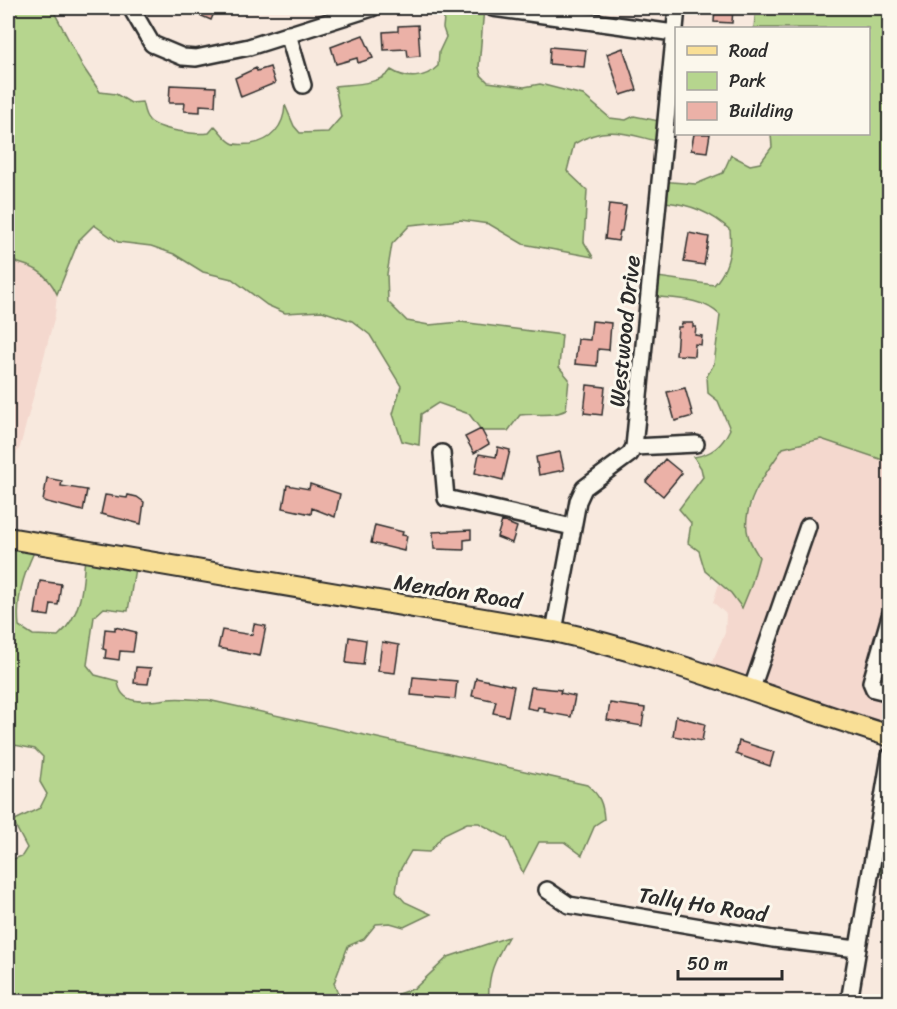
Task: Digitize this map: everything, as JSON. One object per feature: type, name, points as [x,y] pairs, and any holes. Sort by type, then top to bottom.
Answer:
[{"type":"main road","name":"Mendon Road","points":[[8,537],[554,631],[620,646],[752,688],[890,736]]},
{"type":"street","points":[[131,8],[152,44],[183,57],[210,56],[249,47],[372,8]]},
{"type":"street","points":[[493,8],[674,33]]},
{"type":"street","name":"Westwood Drive","points":[[634,447],[677,8]]},
{"type":"street","points":[[288,34],[303,85]]},
{"type":"street","points":[[554,631],[572,527],[584,488],[630,454],[634,447],[696,444]]},
{"type":"street","points":[[442,453],[446,498],[572,527]]},
{"type":"street","points":[[752,688],[808,526]]},
{"type":"street","points":[[890,616],[871,682],[874,689],[890,693]]},
{"type":"street","points":[[849,1002],[890,756]]},
{"type":"street","name":"Tally Ho Road","points":[[547,890],[569,905],[773,939],[857,949]]},
{"type":"shaded area","points":[[8,260],[38,268],[51,281],[57,294],[55,315],[20,447],[8,469]]},
{"type":"shaded area","points":[[821,439],[889,462],[889,813],[874,810],[887,733],[708,671],[725,633],[726,614],[713,602],[719,584],[731,593],[741,608],[759,557],[748,536],[746,518],[764,474],[783,448]]},
{"type":"green space","points":[[8,8],[52,8],[83,67],[100,92],[116,94],[131,103],[142,102],[147,118],[160,127],[209,133],[215,126],[228,140],[236,144],[251,144],[265,140],[279,126],[285,105],[294,126],[300,133],[328,132],[341,117],[335,86],[380,79],[391,70],[409,77],[427,74],[438,66],[439,52],[446,37],[443,28],[445,8],[484,8],[479,67],[481,75],[488,82],[524,87],[540,84],[583,95],[610,118],[626,120],[634,116],[664,122],[657,141],[615,132],[596,134],[574,144],[567,171],[587,190],[584,242],[593,257],[523,244],[489,224],[461,220],[410,225],[392,244],[387,274],[388,302],[407,321],[429,325],[461,322],[562,335],[559,367],[569,379],[566,410],[550,414],[520,415],[508,431],[482,431],[469,414],[438,403],[421,414],[419,445],[402,441],[393,414],[401,386],[370,335],[352,321],[322,311],[285,313],[267,305],[232,279],[203,272],[174,254],[151,246],[118,242],[94,225],[79,240],[57,294],[43,274],[24,264],[8,260]]},
{"type":"green space","points":[[756,8],[889,8],[889,462],[821,439],[783,448],[756,489],[748,512],[748,535],[759,557],[742,608],[731,593],[705,571],[699,551],[688,543],[691,523],[679,509],[703,477],[701,468],[694,457],[716,448],[730,429],[718,401],[708,393],[707,376],[714,364],[720,315],[713,309],[696,302],[649,296],[651,276],[714,285],[723,273],[728,259],[730,230],[700,210],[665,202],[660,181],[696,184],[723,173],[731,155],[750,165],[760,163],[772,147],[771,135],[870,135],[870,27],[754,27]]},
{"type":"green space","points":[[8,534],[34,552],[21,588],[18,616],[19,626],[33,635],[58,636],[72,619],[80,598],[85,554],[137,556],[128,611],[104,608],[94,617],[87,665],[95,675],[118,681],[120,690],[130,699],[137,701],[178,698],[208,700],[587,785],[600,800],[604,819],[595,825],[582,855],[564,842],[539,842],[523,873],[507,838],[479,823],[467,823],[444,834],[429,852],[411,851],[399,872],[396,892],[405,902],[431,914],[404,927],[390,923],[376,924],[364,939],[348,946],[334,983],[341,1001],[8,1001],[8,861],[22,856],[27,848],[15,825],[15,820],[40,808],[47,794],[40,782],[43,757],[35,749],[14,745],[14,713],[8,705]]},
{"type":"green space","points":[[874,810],[889,813],[889,875],[864,871]]},
{"type":"green space","points":[[508,937],[493,968],[489,983],[489,1001],[391,1001],[398,994],[415,988],[448,957]]},
{"type":"building","points":[[183,8],[216,8],[211,20]]},
{"type":"building","points":[[715,8],[733,8],[732,23],[714,22]]},
{"type":"building","points":[[418,25],[420,56],[408,57],[407,49],[384,50],[383,32],[398,31],[398,26]]},
{"type":"building","points":[[363,35],[373,58],[358,63],[357,58],[336,64],[331,47]]},
{"type":"building","points":[[550,47],[586,50],[584,67],[549,64]]},
{"type":"building","points":[[623,48],[637,90],[621,95],[607,54]]},
{"type":"building","points":[[270,67],[275,83],[241,97],[235,78],[256,68],[257,71]]},
{"type":"building","points":[[170,85],[216,87],[215,106],[200,105],[200,112],[184,111],[185,103],[169,103]]},
{"type":"building","points":[[694,135],[710,135],[707,152],[691,150]]},
{"type":"building","points":[[609,204],[626,206],[618,241],[605,239]]},
{"type":"building","points":[[689,233],[709,237],[704,265],[684,262]]},
{"type":"building","points":[[592,321],[611,323],[609,350],[598,349],[597,366],[575,364],[578,339],[590,340]]},
{"type":"building","points":[[682,323],[693,323],[693,327],[696,327],[695,335],[702,336],[701,345],[695,344],[694,356],[676,355],[678,327],[681,327]]},
{"type":"building","points":[[587,385],[605,387],[602,415],[584,413]]},
{"type":"building","points":[[685,388],[693,416],[675,421],[667,392]]},
{"type":"building","points":[[481,429],[489,444],[474,453],[465,437]]},
{"type":"building","points":[[498,447],[510,450],[503,480],[475,473],[479,454],[496,457]]},
{"type":"building","points":[[560,452],[564,470],[539,475],[536,457]]},
{"type":"building","points":[[665,459],[682,473],[663,496],[646,482]]},
{"type":"building","points":[[47,478],[62,481],[61,486],[87,490],[83,511],[43,501]]},
{"type":"building","points":[[310,484],[340,494],[335,517],[312,508],[311,514],[283,508],[287,485],[309,489]]},
{"type":"building","points":[[105,495],[127,498],[128,495],[144,502],[141,524],[101,514]]},
{"type":"building","points":[[502,521],[517,527],[512,543],[497,537]]},
{"type":"building","points":[[375,525],[403,532],[402,535],[407,536],[404,551],[371,543]]},
{"type":"building","points":[[471,530],[471,539],[464,540],[464,550],[434,549],[433,532]]},
{"type":"building","points":[[40,581],[61,584],[58,605],[51,604],[49,616],[35,614]]},
{"type":"building","points":[[254,624],[266,626],[260,656],[218,648],[222,630],[252,635]]},
{"type":"building","points":[[115,627],[136,632],[133,652],[120,651],[119,660],[105,658],[106,650],[103,649],[105,629],[115,630]]},
{"type":"building","points":[[349,637],[366,640],[363,665],[346,663]]},
{"type":"building","points":[[382,642],[399,645],[395,673],[378,671]]},
{"type":"building","points":[[136,667],[151,668],[148,684],[134,683]]},
{"type":"building","points":[[413,677],[457,681],[455,699],[411,695]]},
{"type":"building","points":[[476,678],[514,686],[508,716],[493,713],[496,701],[472,696]]},
{"type":"building","points":[[531,687],[561,690],[560,693],[575,696],[571,717],[544,712],[545,708],[538,707],[537,710],[527,708]]},
{"type":"building","points":[[610,703],[645,708],[642,726],[607,720]]},
{"type":"building","points":[[676,716],[705,724],[702,741],[673,736]]},
{"type":"building","points":[[739,741],[774,752],[770,766],[736,754]]}]
